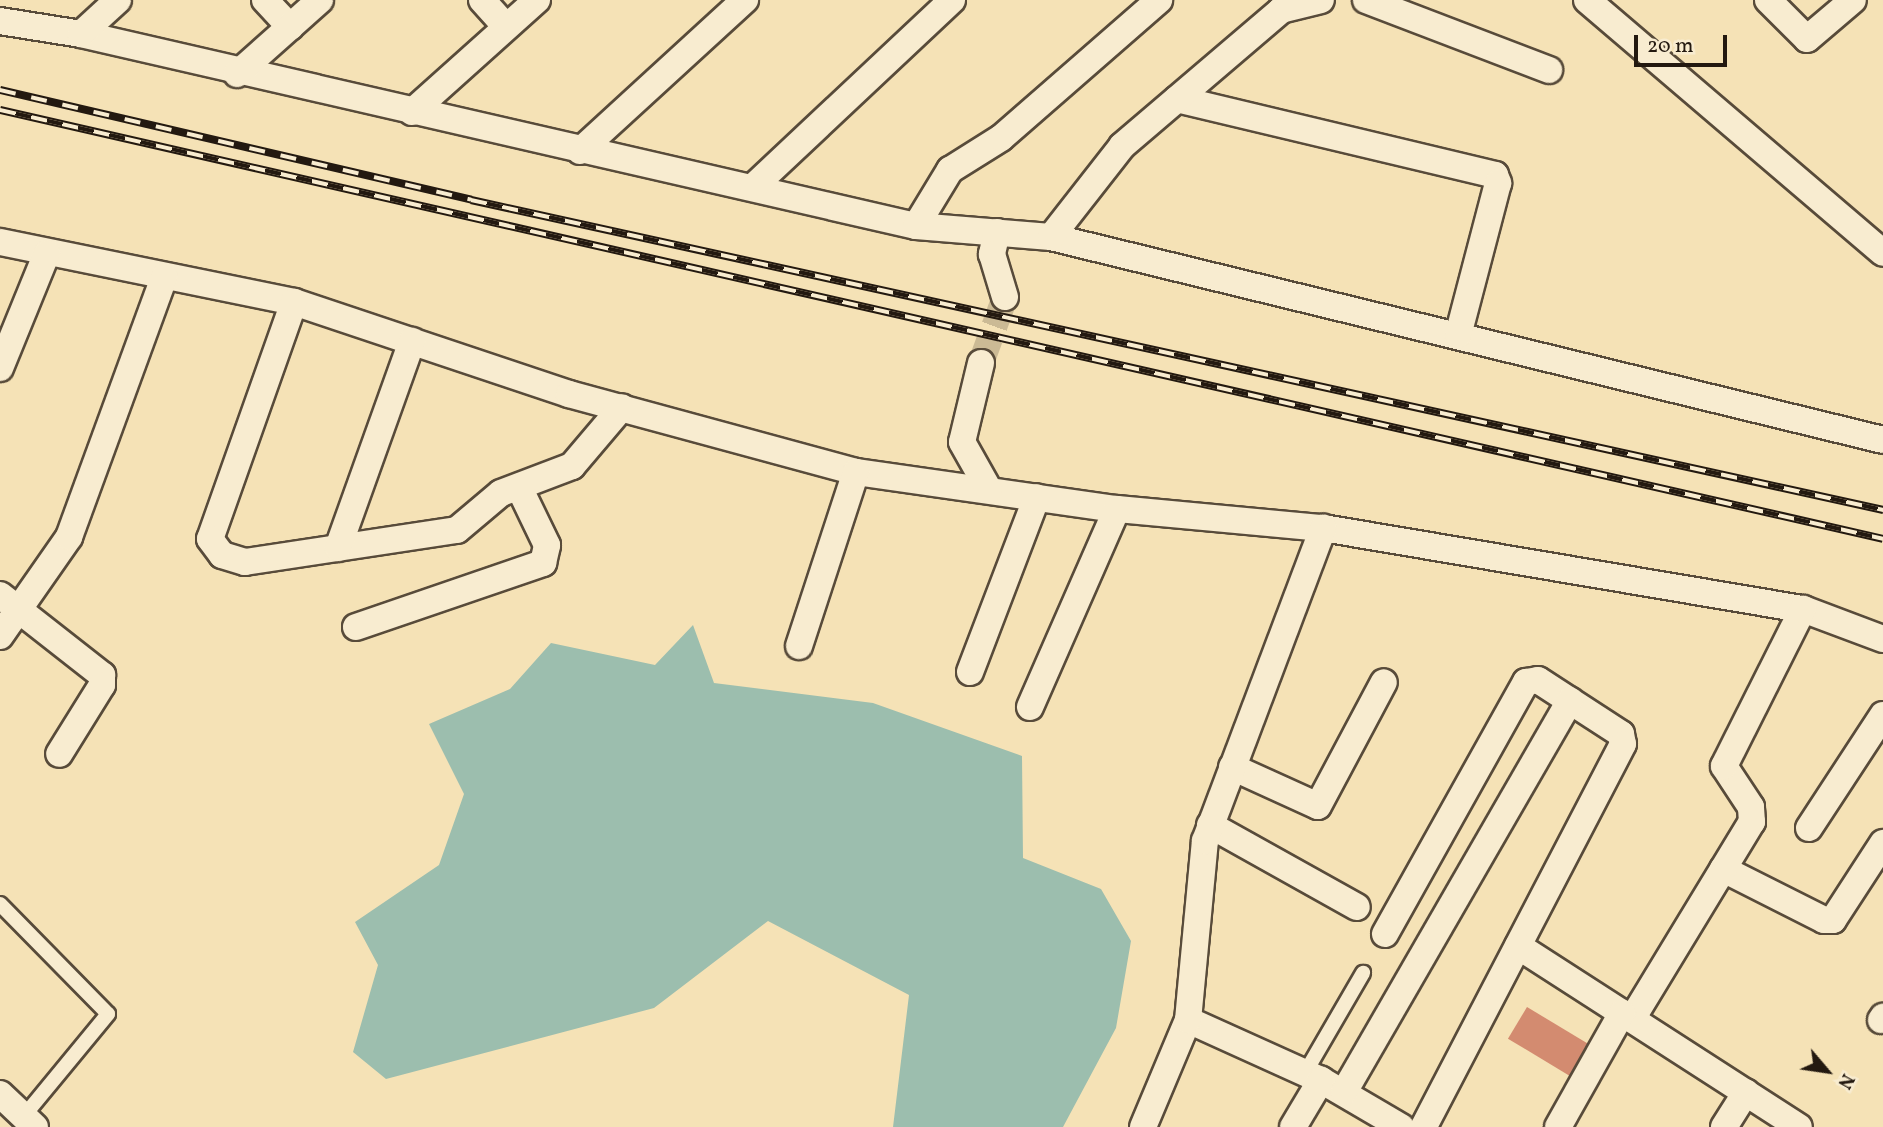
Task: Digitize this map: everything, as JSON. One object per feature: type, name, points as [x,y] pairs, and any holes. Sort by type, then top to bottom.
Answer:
[{"type":"street","points":[[81,34],[118,0]]},
{"type":"street","points":[[265,0],[290,27]]},
{"type":"street","points":[[237,74],[320,0]]},
{"type":"street","points":[[482,0],[506,27]]},
{"type":"street","points":[[412,112],[537,0]]},
{"type":"street","points":[[580,150],[745,0]]},
{"type":"street","points":[[753,187],[952,0]]},
{"type":"street","points":[[916,226],[950,170],[993,145],[1159,0]]},
{"type":"street","points":[[1051,237],[1122,146],[1281,9],[1321,0]]},
{"type":"street","points":[[1366,0],[1549,70]]},
{"type":"street","points":[[1587,0],[1883,253]]},
{"type":"street","points":[[1768,0],[1807,39],[1853,0]]},
{"type":"street","points":[[0,21],[81,34],[237,74],[753,187],[916,226],[1051,237],[1883,440]]},
{"type":"street","points":[[1177,99],[1495,175],[1498,183],[1458,335]]},
{"type":"street","points":[[997,232],[992,254],[1005,297]]},
{"type":"street","points":[[0,242],[294,302],[622,407],[856,471],[1117,509],[1323,528],[1803,609],[1883,639]]},
{"type":"street","points":[[0,368],[47,253]]},
{"type":"street","points":[[0,636],[10,603],[76,520],[163,277]]},
{"type":"street","points":[[294,302],[210,538],[222,555],[245,562],[457,530],[493,497],[572,466],[622,407]]},
{"type":"street","points":[[338,548],[412,341]]},
{"type":"street","points":[[981,363],[962,442],[989,491]]},
{"type":"street","points":[[799,646],[856,471]]},
{"type":"street","points":[[356,627],[543,563],[547,545],[519,487]]},
{"type":"street","points":[[970,672],[1037,497]]},
{"type":"street","points":[[1030,706],[1117,509]]},
{"type":"street","points":[[1143,1127],[1188,1020],[1202,855],[1210,825],[1323,528]]},
{"type":"street","points":[[10,603],[102,675],[102,685],[59,754]]},
{"type":"street","points":[[1558,1127],[1723,869],[1754,814],[1724,766],[1803,609]]},
{"type":"street","points":[[1385,934],[1526,682],[1538,680],[1621,734],[1623,744],[1424,1127]]},
{"type":"street","points":[[1233,767],[1318,806],[1384,682]]},
{"type":"street","points":[[1345,1092],[1570,701]]},
{"type":"street","points":[[1810,828],[1883,715]]},
{"type":"street","points":[[1210,825],[1357,907]]},
{"type":"street","points":[[1723,869],[1824,920],[1840,915],[1875,874],[1883,842]]},
{"type":"street","points":[[1518,946],[1798,1127]]},
{"type":"street","points":[[1188,1020],[1345,1092],[1401,1127]]},
{"type":"street","points":[[1293,1127],[1313,1077]]},
{"type":"street","points":[[1724,1127],[1746,1093]]},
{"type":"street","points":[[0,1094],[24,1123]]},
{"type":"lane","points":[[0,904],[108,1014],[24,1123]]},
{"type":"lane","points":[[1313,1077],[1363,973]]},
{"type":"shaded area","points":[[693,625],[714,683],[873,703],[1022,756],[1023,858],[1101,889],[1131,941],[1116,1028],[1063,1127],[893,1127],[909,995],[768,921],[654,1008],[386,1079],[353,1052],[378,965],[355,922],[439,865],[464,794],[429,724],[510,689],[551,643],[655,665]]},
{"type":"building","points":[[1527,1007],[1594,1047],[1575,1079],[1508,1039]]},
{"type":"tunnel","points":[[981,363],[1005,297]]},
{"type":"railway","points":[[0,90],[471,200],[1883,510]]},
{"type":"railway","points":[[0,110],[1883,539]]}]
